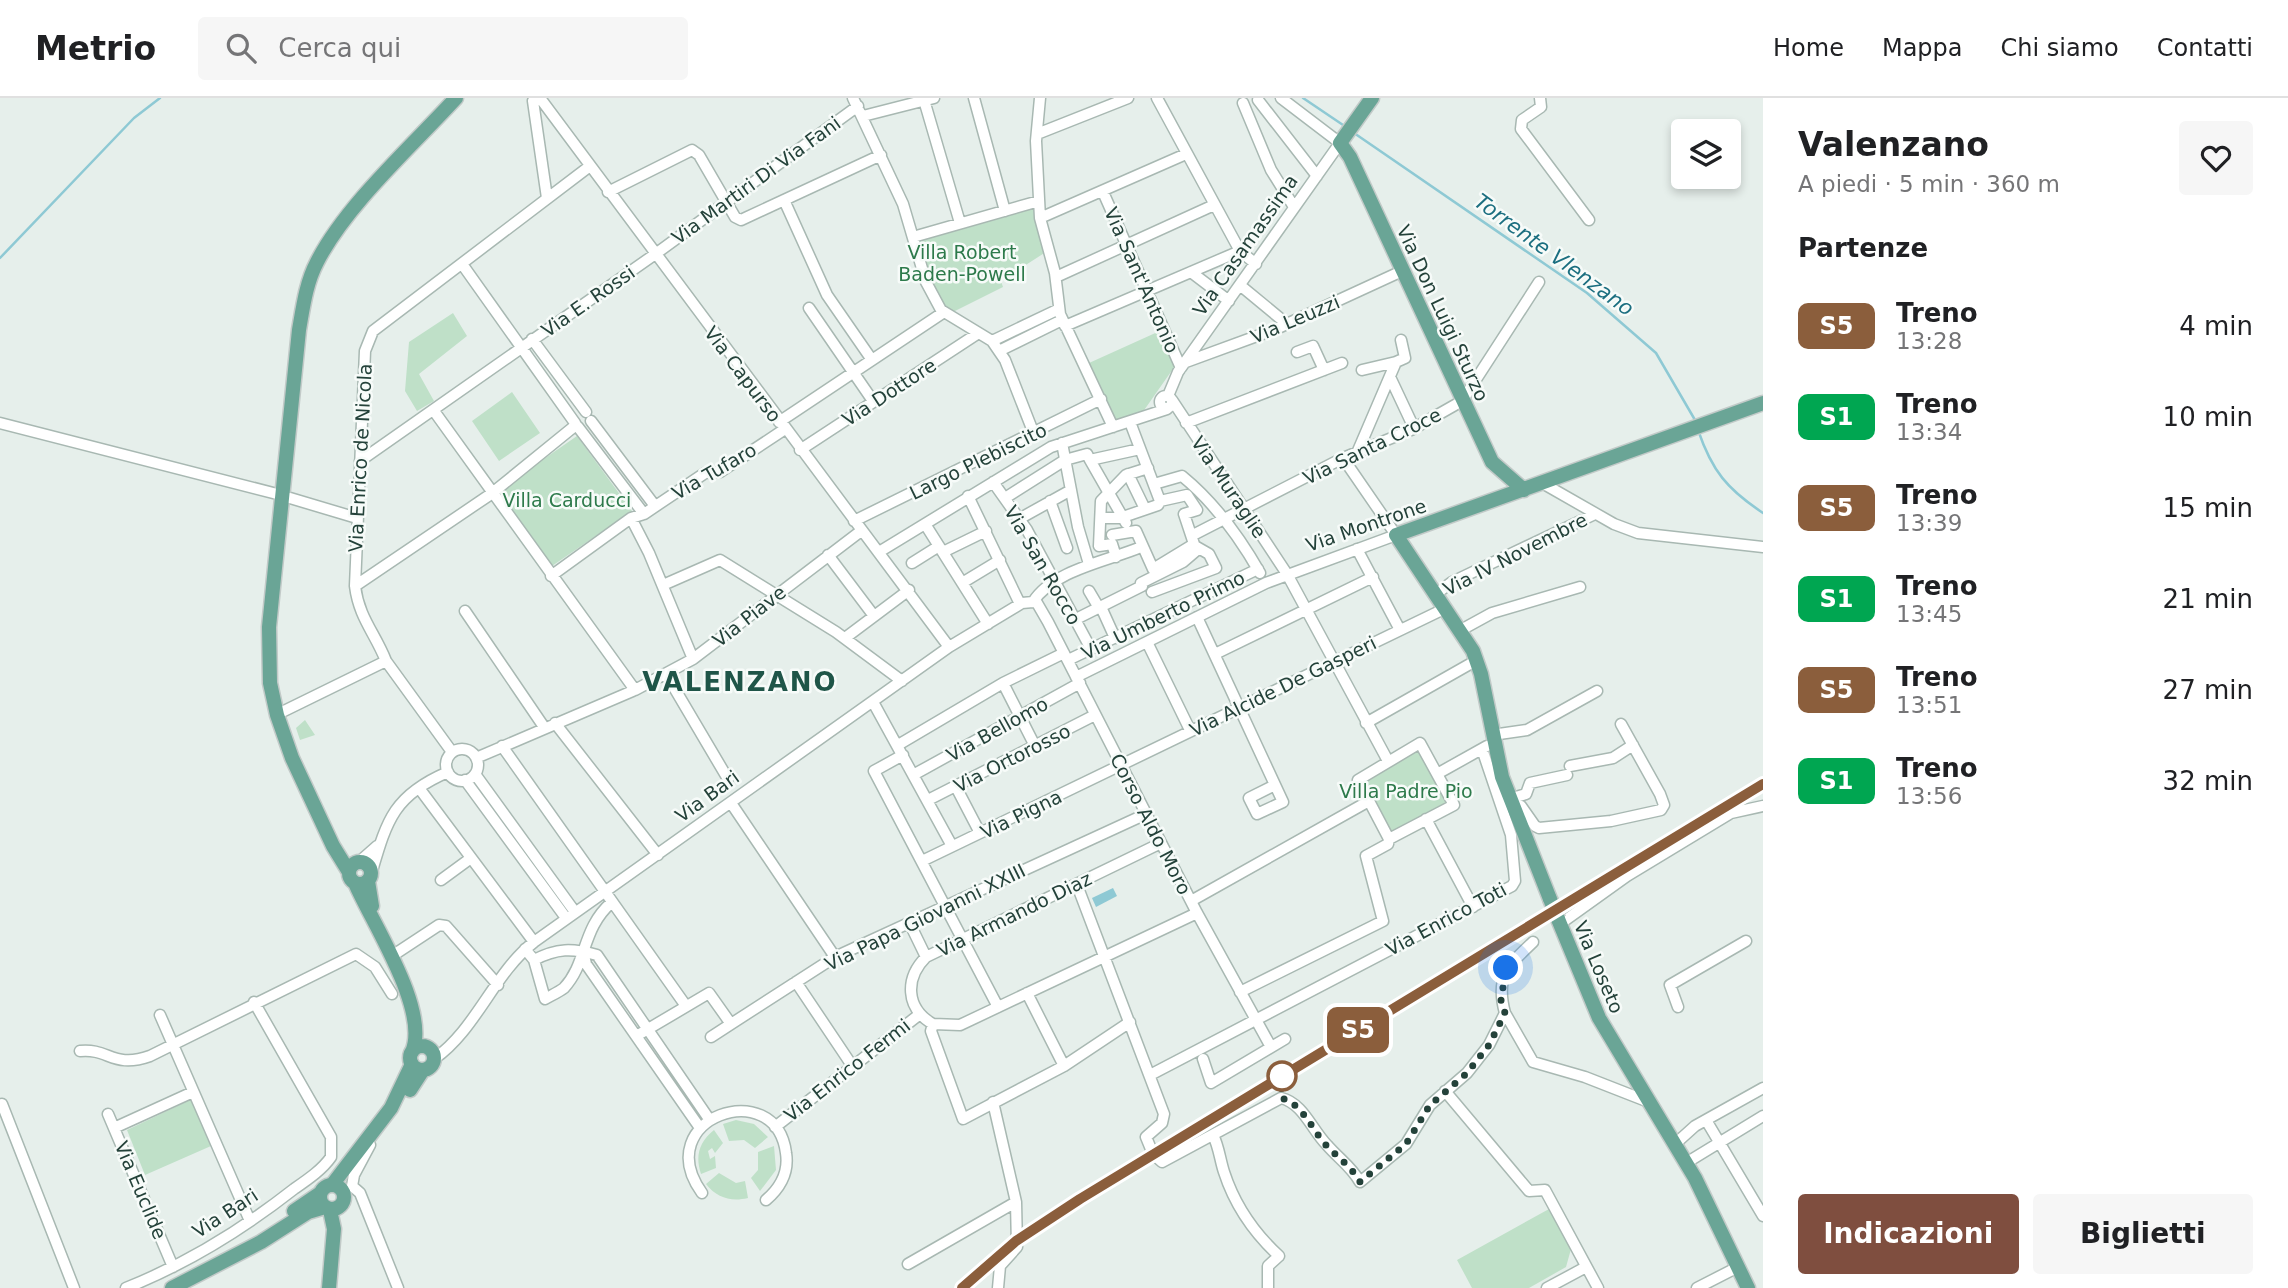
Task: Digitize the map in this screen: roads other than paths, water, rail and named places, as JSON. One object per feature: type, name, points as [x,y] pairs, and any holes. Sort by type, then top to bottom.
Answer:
[{"type":"main road","points":[[416,1062],[416,1024],[393,957],[360,872],[323,806],[294,743],[284,711],[277,641],[291,405],[305,296],[316,264],[356,207],[456,98]]},
{"type":"main road","points":[[1341,141],[1372,98]]},
{"type":"main road","name":"Via Don Luigi Sturzo","points":[[1341,141],[1492,462],[1524,490]]},
{"type":"main road","name":"Via Montrone","points":[[1396,535],[1763,404]]},
{"type":"main road","points":[[285,497],[268,643],[273,701],[292,758],[333,846],[360,872]]},
{"type":"main road","name":"Via Loseto","points":[[1396,535],[1461,630],[1477,660],[1491,744],[1510,801],[1599,1018],[1686,1163],[1748,1288]]},
{"type":"main road","points":[[393,957],[414,998],[431,1052],[431,1067],[416,1062]]},
{"type":"main road","points":[[329,1288],[335,1196],[370,1145],[416,1062],[419,1046],[431,1052]]},
{"type":"main road","name":"Via Bari","points":[[172,1288],[252,1244],[261,1242],[335,1196],[391,1108],[416,1062]]},
{"type":"street","name":"Via Capurso","points":[[538,98],[950,647]]},
{"type":"street","points":[[538,98],[533,101],[548,198]]},
{"type":"street","points":[[974,98],[1006,211]]},
{"type":"street","points":[[1040,98],[1037,134],[1039,201],[1062,318],[1113,427]]},
{"type":"street","points":[[1037,134],[1128,98]]},
{"type":"street","points":[[1157,98],[1240,251],[1256,264]]},
{"type":"street","points":[[1281,98],[1341,141]]},
{"type":"street","points":[[1540,98],[1541,107],[1522,120],[1521,129],[1589,220]]},
{"type":"street","points":[[960,223],[929,99],[858,107],[903,204],[926,282],[944,312],[992,341],[1005,360],[1034,434]]},
{"type":"street","points":[[1241,101],[1251,105],[1258,99],[1317,176]]},
{"type":"street","points":[[1241,101],[1271,170],[1294,207]]},
{"type":"street","name":"Via Martiri Di Via Fani","points":[[654,255],[858,107]]},
{"type":"street","name":"Via Casamassima","points":[[1183,365],[1341,141]]},
{"type":"street","points":[[608,192],[692,150],[699,155],[735,217],[741,220],[881,155]]},
{"type":"street","points":[[1041,218],[1186,154]]},
{"type":"street","points":[[590,166],[462,264],[576,425],[644,514]]},
{"type":"street","name":"Via Sant'Antonio","points":[[1103,192],[1183,365]]},
{"type":"street","points":[[784,200],[828,295],[872,360]]},
{"type":"street","points":[[913,237],[1039,201]]},
{"type":"street","points":[[1056,277],[1214,205]]},
{"type":"street","points":[[992,341],[1148,289],[1240,251]]},
{"type":"street","name":"Via E. Rossi","points":[[360,461],[654,255]]},
{"type":"street","name":"Via Enrico de Nicola","points":[[452,752],[386,661],[362,619],[355,586],[365,351],[373,331],[462,264]]},
{"type":"street","name":"Via Leuzzi","points":[[1183,365],[1287,324],[1402,271]]},
{"type":"street","points":[[1191,272],[1229,302]]},
{"type":"street","name":"Via Santa Croce","points":[[1076,619],[1100,608],[1245,509],[1343,458],[1414,428],[1462,401],[1539,282]]},
{"type":"street","points":[[1241,286],[1287,324]]},
{"type":"street","points":[[809,308],[873,401]]},
{"type":"street","name":"Via Tufaro","points":[[551,576],[631,518],[644,514],[705,473],[720,472],[872,360],[944,312]]},
{"type":"street","points":[[999,351],[1062,318]]},
{"type":"street","name":"Via Dottore","points":[[800,450],[977,334]]},
{"type":"street","points":[[532,339],[655,506]]},
{"type":"street","points":[[1362,370],[1405,358],[1401,340]]},
{"type":"street","points":[[1297,352],[1313,346],[1324,370]]},
{"type":"street","points":[[534,364],[545,356]]},
{"type":"street","points":[[1357,453],[1396,362]]},
{"type":"street","points":[[1186,423],[1342,363]]},
{"type":"street","points":[[1167,401],[1183,365]]},
{"type":"street","points":[[1390,377],[1414,428]]},
{"type":"street","name":"Largo Plebiscito","points":[[858,526],[1101,399]]},
{"type":"street","name":"Largo Plebiscito","points":[[879,552],[968,496],[1062,443],[1146,416],[1167,401]]},
{"type":"street","name":"Via Muraglie","points":[[1167,401],[1186,423],[1287,574],[1332,663],[1388,761]]},
{"type":"street","points":[[434,411],[491,494],[635,690]]},
{"type":"street","points":[[576,425],[586,428],[588,417]]},
{"type":"street","points":[[1130,422],[1160,501]]},
{"type":"street","points":[[0,423],[357,518]]},
{"type":"street","points":[[355,586],[491,494],[576,425]]},
{"type":"street","points":[[1062,443],[1078,527],[1089,565]]},
{"type":"street","points":[[1090,460],[1140,449]]},
{"type":"street","points":[[1005,498],[1065,460],[1087,454],[1124,517],[1128,532]]},
{"type":"street","points":[[1343,458],[1396,535]]},
{"type":"street","points":[[1116,557],[1112,544],[1099,547],[1101,501],[1111,494],[1128,474],[1148,468]]},
{"type":"street","points":[[1128,474],[1144,509]]},
{"type":"street","points":[[1154,484],[1182,476],[1227,520],[1266,583]]},
{"type":"street","name":"Via San Rocco","points":[[993,482],[1019,519],[1091,649]]},
{"type":"street","points":[[1544,484],[1626,529],[1654,536],[1763,547]]},
{"type":"street","points":[[629,495],[641,486]]},
{"type":"street","points":[[1019,519],[1071,490]]},
{"type":"street","points":[[1101,518],[1124,517],[1158,505],[1160,501],[1187,495],[1197,510],[1184,514],[1201,573]]},
{"type":"street","points":[[968,496],[1020,604]]},
{"type":"street","points":[[1050,500],[1067,548]]},
{"type":"street","name":"Via IV Novembre","points":[[1436,594],[1452,582],[1595,514]]},
{"type":"street","points":[[631,518],[663,585],[693,659]]},
{"type":"street","points":[[925,524],[988,624]]},
{"type":"street","name":"Via Piave","points":[[476,758],[635,690],[693,659],[828,555],[858,526]]},
{"type":"street","points":[[1062,533],[1078,527]]},
{"type":"street","points":[[912,563],[986,531]]},
{"type":"street","points":[[1112,535],[1136,531],[1141,547],[1157,570],[1167,574],[1172,585]]},
{"type":"street","name":"Via Montrone","points":[[1078,680],[1147,642],[1266,583],[1396,535]]},
{"type":"street","points":[[1152,592],[1216,568],[1209,554],[1194,546]]},
{"type":"street","points":[[1033,602],[1039,593],[1072,571],[1141,547]]},
{"type":"street","points":[[1357,548],[1401,630]]},
{"type":"street","points":[[828,555],[874,616]]},
{"type":"street","points":[[663,585],[720,560],[845,638],[902,681]]},
{"type":"street","points":[[962,583],[1000,560]]},
{"type":"street","name":"Via Umberto Primo","points":[[922,860],[874,771],[901,750],[1003,684],[1091,649],[1258,569]]},
{"type":"street","points":[[1215,654],[1373,578]]},
{"type":"street","points":[[1461,630],[1492,613],[1580,586]]},
{"type":"street","points":[[845,638],[909,590]]},
{"type":"street","points":[[1088,591],[1115,638]]},
{"type":"street","name":"Via Bari","points":[[431,1052],[453,1041],[529,945],[950,647],[1020,604],[1033,602]]},
{"type":"street","name":"Corso Aldo Moro","points":[[1033,602],[1037,603],[1066,657],[1191,901],[1270,1047]]},
{"type":"street","name":"Via Alcide De Gasperi","points":[[1121,766],[1239,706],[1446,608]]},
{"type":"street","points":[[466,611],[549,725],[658,855]]},
{"type":"street","points":[[1197,617],[1275,785]]},
{"type":"street","points":[[1147,642],[1190,730]]},
{"type":"street","points":[[1366,723],[1477,660]]},
{"type":"street","points":[[284,711],[386,661]]},
{"type":"street","points":[[666,674],[729,779]]},
{"type":"street","name":"Via Bellomo","points":[[914,775],[1020,717],[1078,680]]},
{"type":"street","points":[[1003,684],[1035,746]]},
{"type":"street","points":[[1437,774],[1491,744],[1527,730],[1597,691]]},
{"type":"street","points":[[873,702],[952,846]]},
{"type":"street","name":"Via Ortorosso","points":[[928,800],[1096,715]]},
{"type":"street","points":[[1510,801],[1523,807],[1537,827],[1657,813],[1664,805],[1663,800],[1621,724]]},
{"type":"street","points":[[1240,992],[1380,924],[1384,916],[1365,860],[1370,853],[1388,844],[1389,839],[1454,804],[1420,743],[1358,780],[1389,839]]},
{"type":"street","name":"Via Enrico Toti","points":[[1150,1075],[1507,890],[1515,881],[1511,835],[1491,744]]},
{"type":"street","points":[[1510,801],[1526,794],[1530,783],[1614,758],[1633,745]]},
{"type":"street","points":[[502,746],[686,1006]]},
{"type":"street","points":[[475,774],[465,780],[455,779],[448,772],[446,764],[452,752],[466,749],[476,758],[475,774],[570,915]]},
{"type":"street","name":"Via Pigna","points":[[922,860],[1121,766]]},
{"type":"street","points":[[360,872],[377,846],[387,821],[404,799],[448,772]]},
{"type":"street","points":[[465,780],[570,915]]},
{"type":"street","points":[[956,787],[980,834]]},
{"type":"street","points":[[419,789],[471,858],[529,945],[545,999],[564,988],[583,951],[593,922],[612,902]]},
{"type":"street","points":[[1191,901],[1370,802]]},
{"type":"street","points":[[731,803],[835,957]]},
{"type":"street","points":[[1559,922],[1627,876],[1731,813],[1763,806]]},
{"type":"street","name":"Via Papa Giovanni XXIII","points":[[711,1037],[835,957],[1146,814]]},
{"type":"street","points":[[1426,820],[1473,907]]},
{"type":"street","name":"Via Armando Diaz","points":[[919,1014],[910,988],[917,966],[926,957],[1161,843]]},
{"type":"street","points":[[441,880],[471,858]]},
{"type":"street","points":[[922,860],[998,1007]]},
{"type":"street","points":[[1077,885],[1164,1118],[1146,1137],[1156,1160],[1162,1162],[1174,1158],[1273,1099],[1286,1099],[1298,1108],[1333,1152],[1350,1166],[1360,1182],[1406,1144],[1430,1105],[1467,1073],[1489,1045],[1505,1013]]},
{"type":"street","points":[[919,1014],[933,1024],[954,1027],[1197,912]]},
{"type":"street","points":[[909,924],[926,957]]},
{"type":"street","points":[[375,967],[439,925],[446,926],[498,985]]},
{"type":"street","points":[[1678,1007],[1670,985],[1746,941]]},
{"type":"street","points":[[1533,942],[1506,968],[1501,1000],[1505,1013],[1533,1062],[1585,1077],[1649,1102]]},
{"type":"street","points":[[534,960],[552,951],[571,948],[597,956],[700,1128]]},
{"type":"street","points":[[80,1051],[90,1051],[126,1063],[173,1045],[254,1002],[356,954],[375,967],[392,994]]},
{"type":"street","points":[[796,982],[853,1067]]},
{"type":"street","points":[[643,1032],[709,993],[731,1024]]},
{"type":"street","points":[[1027,993],[1065,1066]]},
{"type":"street","name":"Via Bari","points":[[126,1288],[173,1267],[250,1221],[324,1166],[332,1153],[331,1138],[254,1002]]},
{"type":"street","name":"Via Enrico Fermi","points":[[775,1127],[919,1014]]},
{"type":"street","points":[[160,1016],[250,1221]]},
{"type":"street","points":[[933,1024],[932,1031],[963,1119],[1065,1066],[1130,1022]]},
{"type":"street","points":[[643,1032],[709,1119]]},
{"type":"street","points":[[1203,1059],[1211,1083],[1285,1039]]},
{"type":"street","points":[[1671,1137],[1763,1088]]},
{"type":"street","points":[[1445,1091],[1529,1191],[1545,1190],[1598,1288]]},
{"type":"street","points":[[114,1128],[193,1092]]},
{"type":"street","points":[[993,1102],[1016,1202],[1017,1247],[1000,1266],[998,1288]]},
{"type":"street","points":[[2,1104],[74,1288]]},
{"type":"street","points":[[702,1193],[695,1183],[688,1158],[693,1139],[709,1119],[722,1113],[741,1110],[760,1115],[775,1127],[786,1147],[787,1165],[780,1186],[766,1200]]},
{"type":"street","name":"Via Euclide","points":[[108,1114],[173,1267]]},
{"type":"street","points":[[1686,1163],[1763,1116]]},
{"type":"street","points":[[1706,1120],[1763,1216]]},
{"type":"street","points":[[1213,1135],[1230,1186],[1244,1215],[1254,1231],[1279,1256],[1268,1266],[1268,1288]]},
{"type":"street","points":[[335,1196],[360,1193],[398,1288]]},
{"type":"street","points":[[908,1264],[1016,1202]]},
{"type":"street","points":[[224,1238],[228,1257]]},
{"type":"street","points":[[213,1244],[228,1257]]},
{"type":"street","points":[[1546,1288],[1586,1267]]},
{"type":"street","points":[[1696,1288],[1738,1267]]},
{"type":"water","points":[[1113,888],[1117,896],[1096,907],[1092,898]]},
{"type":"waterway","name":"Torrente Vlenzano","points":[[0,258],[134,118],[160,98]]},
{"type":"waterway","name":"Torrente Vlenzano","points":[[1303,98],[1346,127]]},
{"type":"waterway","name":"Torrente Vlenzano","points":[[1354,133],[1587,293],[1656,353],[1695,420]]},
{"type":"waterway","name":"Torrente Vlenzano","points":[[1698,430],[1709,457],[1722,478],[1763,513]]},
{"type":"railway","points":[[962,1288],[1016,1242],[1080,1199],[1763,784]]},
{"type":"train","name":"S5","points":[[962,1288],[1016,1241],[1080,1199],[1763,784]]},
{"type":"district","name":"VALENZANO","points":[[740,682]]},
{"type":"park label","name":"Villa Robert Baden-Powell","points":[[962,263]]},
{"type":"park label","name":"Villa Carducci","points":[[567,500]]},
{"type":"park label","name":"Villa Padre Pio","points":[[1406,791]]}]
